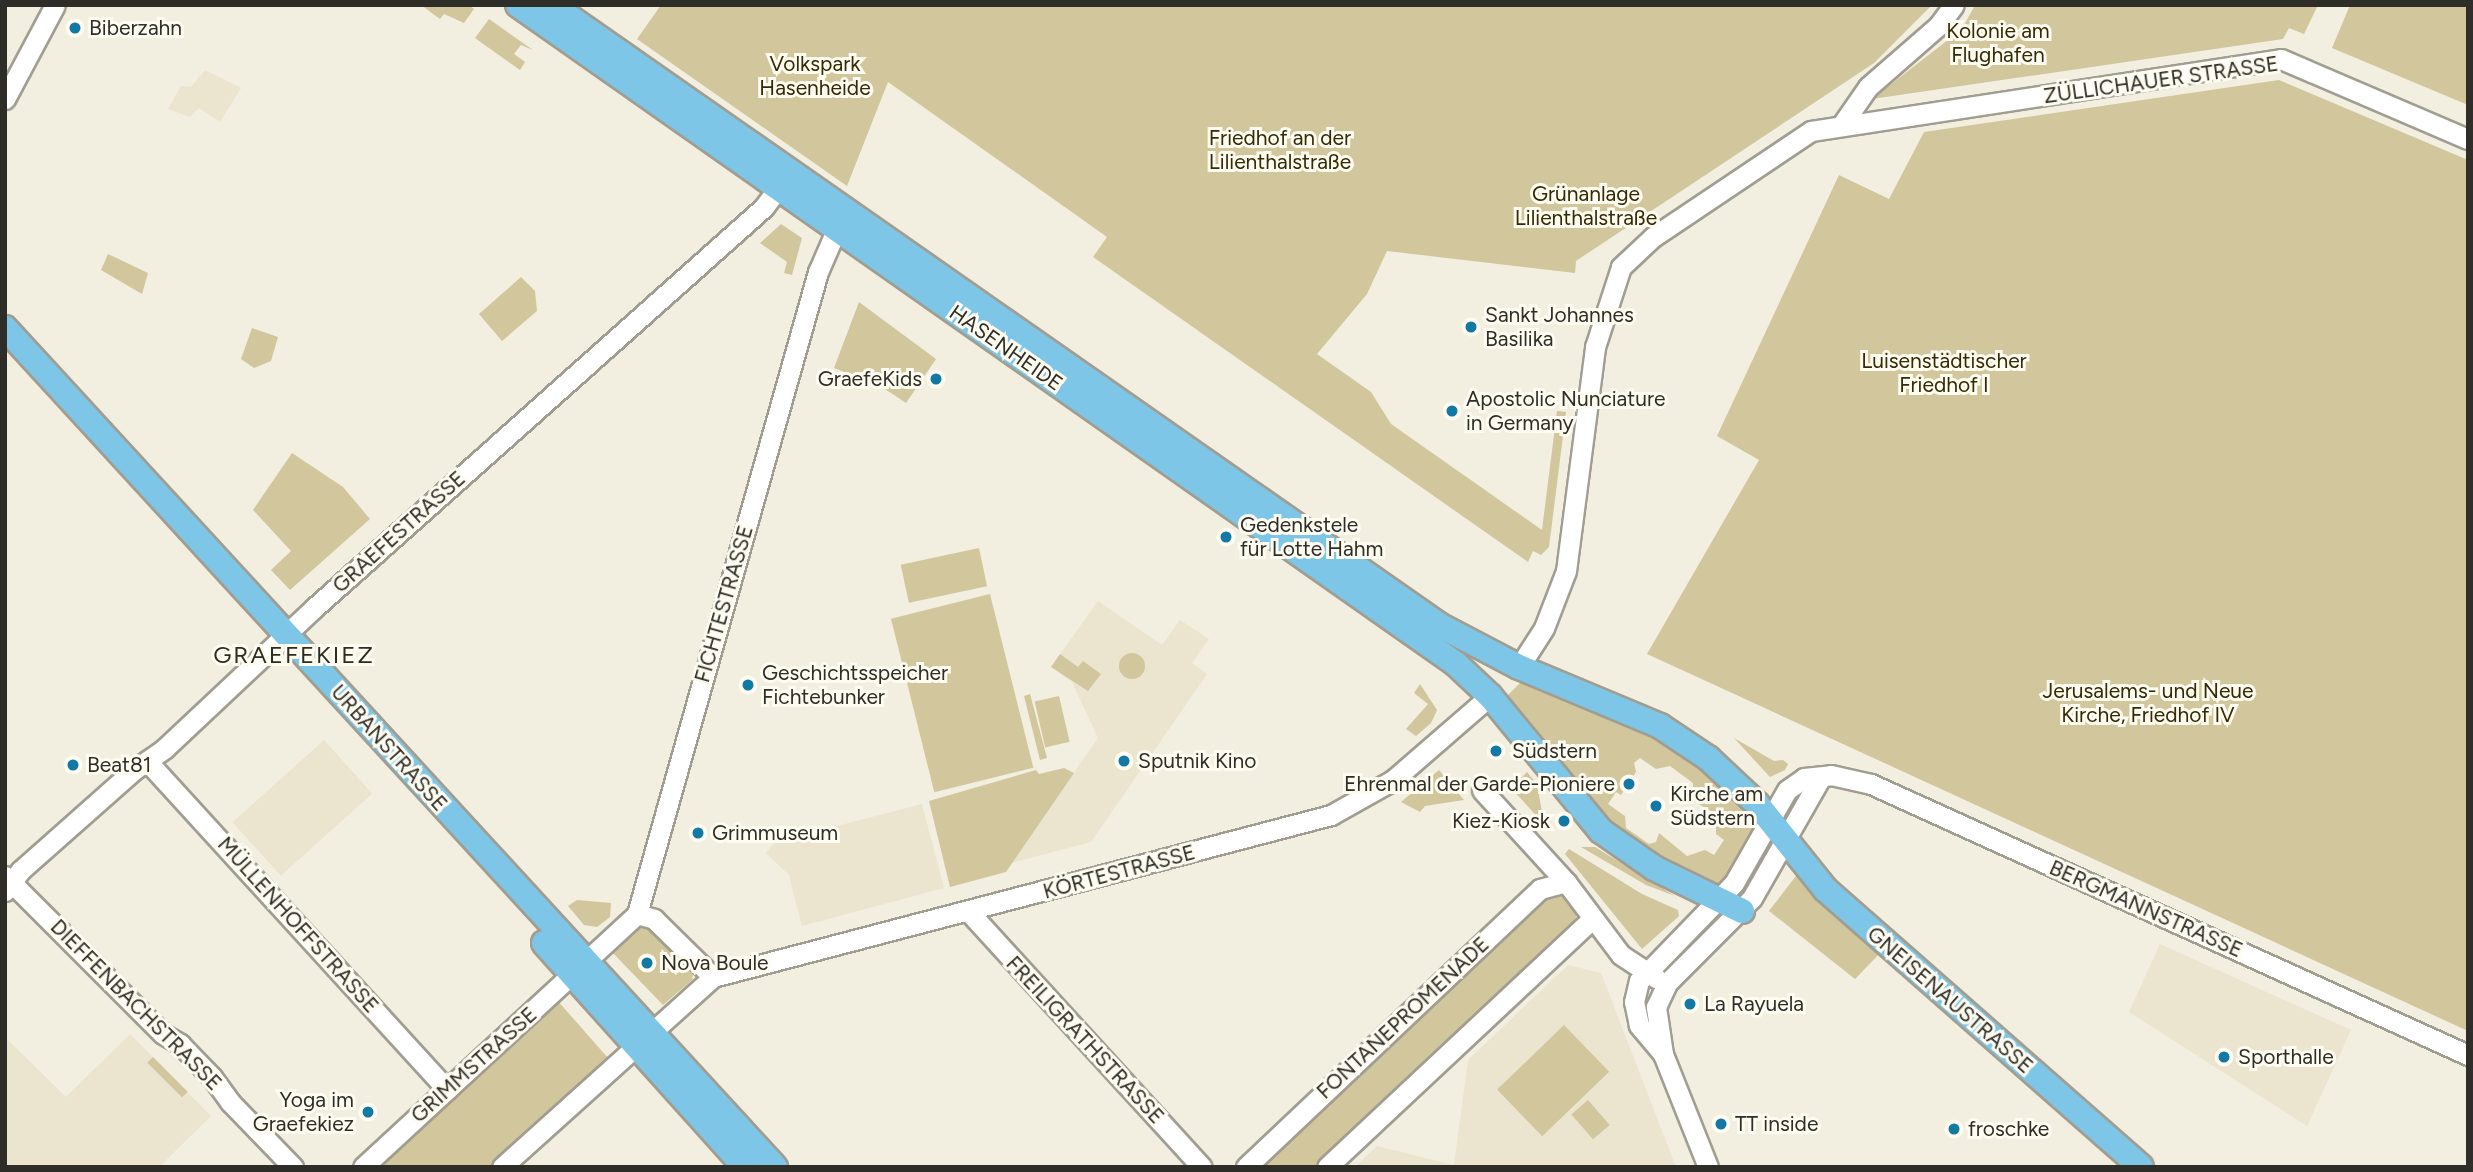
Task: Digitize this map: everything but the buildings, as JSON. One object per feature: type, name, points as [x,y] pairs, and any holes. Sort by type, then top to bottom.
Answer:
[{"type":"main road","name":"HASENHEIDE","points":[[518,5],[728,139]]},
{"type":"main road","name":"HASENHEIDE","points":[[552,5],[785,180],[1299,530],[1470,643],[1520,667]]},
{"type":"main road","name":"HASENHEIDE","points":[[785,180],[836,228],[1456,664],[1490,696]]},
{"type":"main road","name":"URBANSTRASSE","points":[[5,328],[280,642],[578,969],[642,1038],[775,1167]]},
{"type":"main road","name":"URBANSTRASSE","points":[[5,353],[280,642]]},
{"type":"main road","points":[[1456,664],[1470,643]]},
{"type":"main road","points":[[1742,911],[1654,869],[1601,831],[1490,696],[1520,667],[1668,731],[1724,771],[1771,822]]},
{"type":"main road","name":"GNEISENAUSTRASSE","points":[[1771,822],[1851,914],[2141,1167]]},
{"type":"main road","name":"URBANSTRASSE","points":[[642,1038],[745,1167]]},
{"type":"street","points":[[5,99],[55,5]]},
{"type":"street","points":[[1841,126],[1868,87],[1938,26],[1954,5]]},
{"type":"street","name":"ZÜLLICHAUER STRASSE","points":[[1520,667],[1545,628],[1566,571],[1595,347],[1621,267],[1653,237],[1811,131],[2281,59],[2468,139]]},
{"type":"street","name":"GRAEFESTRASSE","points":[[7,883],[280,642],[785,180]]},
{"type":"street","name":"FICHTESTRASSE","points":[[637,914],[815,285],[836,228]]},
{"type":"street","name":"KÖRTESTRASSE","points":[[642,1038],[713,977],[969,912],[1344,810],[1393,780],[1490,696]]},
{"type":"street","name":"MÜLLENHOFFSTRASSE","points":[[147,761],[447,1090]]},
{"type":"street","name":"BERGMANNSTRASSE","points":[[1821,777],[1842,775],[1871,784],[2468,1055]]},
{"type":"street","points":[[1663,1054],[1646,1038],[1636,1014],[1635,991],[1645,972],[1719,900],[1747,866],[1781,797],[1795,783],[1821,777]]},
{"type":"street","points":[[1708,1167],[1663,1054],[1655,1013],[1667,984],[1742,911],[1787,843],[1821,777]]},
{"type":"street","points":[[1482,790],[1566,882],[1621,956],[1667,984]]},
{"type":"street","name":"FONTANEPROMENADE","points":[[1246,1167],[1540,889],[1566,882]]},
{"type":"street","name":"DIEFFENBACHSTRASSE","points":[[7,883],[163,1034],[188,1052],[293,1167]]},
{"type":"street","name":"FREILIGRATHSTRASSE","points":[[969,912],[1202,1167]]},
{"type":"street","points":[[578,969],[637,914],[654,919],[713,977]]},
{"type":"street","points":[[1328,1167],[1593,918]]},
{"type":"street","name":"GRIMMSTRASSE","points":[[363,1167],[578,969]]},
{"type":"street","points":[[502,1167],[642,1038]]},
{"type":"shaded area","points":[[205,70],[241,88],[220,122],[199,108],[190,117],[168,109],[181,86],[191,87]]},
{"type":"shaded area","points":[[1098,601],[1162,645],[1180,620],[1209,639],[1192,663],[1207,674],[1091,842],[1011,863],[1098,738],[1072,682],[1051,667]]},
{"type":"shaded area","points":[[324,740],[372,794],[281,876],[233,822]]},
{"type":"shaded area","points":[[922,804],[944,888],[802,926],[789,875],[766,853],[779,837],[783,840]]},
{"type":"shaded area","points":[[2160,944],[2351,1030],[2307,1126],[2129,1012]]},
{"type":"shaded area","points":[[1568,965],[1601,973],[1676,1167],[1355,1167],[1377,1146],[1454,1165],[1468,1060]]},
{"type":"shaded area","points":[[130,1034],[211,1116],[159,1167],[5,1167],[5,1037],[66,1097]]},
{"type":"green space","points":[[421,5],[469,5],[474,9],[464,23],[444,14],[440,19]]},
{"type":"green space","name":"Friedhof an der Lilienthalstraße","points":[[661,5],[1932,5],[1874,63],[1576,261],[1575,273],[1387,251],[1367,294],[1317,354],[1371,392],[1391,424],[1542,530],[1557,411],[1566,412],[1549,547],[1541,555],[1533,551],[1528,562],[1093,257],[1107,237],[888,82],[847,186],[637,39]]},
{"type":"green space","name":"Kolonie am Flughafen","points":[[1975,5],[2318,5],[2304,34],[2289,28],[2283,39],[1872,99],[1962,29]]},
{"type":"green space","points":[[2350,5],[2468,5],[2468,105],[2332,48]]},
{"type":"green space","points":[[489,19],[533,50],[521,45],[514,54],[525,62],[520,70],[475,38]]},
{"type":"green space","name":"Luisenstädtischer Friedhof I","points":[[2279,80],[2468,160],[2468,1031],[1647,654],[1759,460],[1717,436],[1839,175],[1889,199],[1924,132]]},
{"type":"green space","points":[[781,224],[802,238],[792,275],[784,273],[787,262],[760,243]]},
{"type":"green space","points":[[108,254],[148,273],[142,294],[101,270]]},
{"type":"green space","points":[[521,277],[535,291],[537,311],[502,341],[479,314]]},
{"type":"green space","points":[[859,302],[936,359],[906,403],[882,387],[834,368]]},
{"type":"green space","points":[[252,328],[278,337],[271,361],[254,368],[241,359]]},
{"type":"green space","points":[[292,453],[343,487],[370,519],[290,590],[271,570],[291,551],[253,510]]},
{"type":"green space","points":[[979,548],[987,586],[909,603],[901,565]]},
{"type":"green space","points":[[990,594],[1033,768],[934,792],[891,619]]},
{"type":"green space","points":[[1132,653],[1141,657],[1145,666],[1141,675],[1132,679],[1123,675],[1119,666],[1123,657]]},
{"type":"green space","points":[[1060,654],[1078,667],[1083,661],[1101,674],[1088,691],[1051,667]]},
{"type":"green space","points":[[1522,681],[1642,729],[1685,753],[1759,823],[1720,885],[1661,861],[1616,831],[1506,697]],"holes":[[[1640,758],[1656,769],[1670,766],[1693,783],[1693,790],[1685,796],[1716,814],[1716,834],[1724,840],[1714,855],[1705,850],[1687,856],[1659,833],[1656,842],[1649,844],[1626,828],[1625,816],[1608,804],[1616,792],[1621,795],[1636,772],[1634,763]]]},
{"type":"green space","points":[[1420,684],[1437,710],[1431,723],[1416,736],[1406,729],[1428,704],[1414,693]]},
{"type":"green space","points":[[1030,694],[1047,758],[1040,760],[1024,696]]},
{"type":"green space","points":[[1059,696],[1070,742],[1045,747],[1035,702]]},
{"type":"green space","points":[[1734,738],[1774,761],[1783,760],[1788,764],[1785,770],[1770,777]]},
{"type":"green space","points":[[1064,768],[1074,773],[1006,872],[950,887],[929,801],[1036,770],[1039,774]]},
{"type":"green space","points":[[1439,770],[1464,800],[1425,806],[1420,812],[1401,802]]},
{"type":"green space","points":[[1527,772],[1537,784],[1544,824],[1511,788]]},
{"type":"green space","points":[[1581,847],[1595,847],[1675,896],[1646,885]]},
{"type":"green space","points":[[1569,849],[1642,894],[1678,910],[1679,916],[1642,949],[1565,854]]},
{"type":"green space","points":[[1799,872],[1883,950],[1855,979],[1769,911]]},
{"type":"green space","points":[[1560,890],[1578,912],[1574,922],[1314,1167],[1259,1167],[1548,894]]},
{"type":"green space","points":[[577,900],[611,903],[610,917],[597,927],[584,925],[568,906]]},
{"type":"green space","points":[[649,925],[694,968],[692,980],[663,1005],[612,952],[638,928]]},
{"type":"green space","points":[[557,1000],[608,1058],[490,1167],[375,1167]]},
{"type":"green space","points":[[1564,1025],[1609,1072],[1542,1136],[1497,1090]]},
{"type":"green space","points":[[153,1057],[188,1092],[182,1097],[147,1063]]},
{"type":"green space","points":[[1588,1100],[1610,1125],[1593,1139],[1571,1114]]},
{"type":"place","name":"Biberzahn","points":[[75,28]]},
{"type":"place","name":"Sankt Johannes Basilika","points":[[1471,327]]},
{"type":"place","name":"GraefeKids","points":[[936,379]]},
{"type":"place","name":"Apostolic Nunciature in Germany","points":[[1452,411]]},
{"type":"place","name":"Gedenkstele für Lotte Hahm","points":[[1226,537]]},
{"type":"place","name":"Geschichtsspeicher Fichtebunker","points":[[748,685]]},
{"type":"place","name":"Südstern","points":[[1496,751]]},
{"type":"place","name":"Sputnik Kino","points":[[1124,761]]},
{"type":"place","name":"Beat81","points":[[73,765]]},
{"type":"place","name":"Ehrenmal der Garde-Pioniere","points":[[1629,784]]},
{"type":"place","name":"Kirche am Südstern","points":[[1656,806]]},
{"type":"place","name":"Kiez-Kiosk","points":[[1564,821]]},
{"type":"place","name":"Grimmuseum","points":[[698,833]]},
{"type":"place","name":"Nova Boule","points":[[647,963]]},
{"type":"place","name":"La Rayuela","points":[[1690,1004]]},
{"type":"place","name":"Sporthalle","points":[[2224,1057]]},
{"type":"place","name":"Yoga im Graefekiez","points":[[368,1112]]},
{"type":"place","name":"TT inside","points":[[1721,1124]]},
{"type":"place","name":"froschke","points":[[1954,1129]]},
{"type":"district","name":"GRAEFEKIEZ","points":[[294,655]]},
{"type":"park label","name":"Volkspark Hasenheide","points":[[815,76]]},
{"type":"park label","name":"Grünanlage Lilienthalstraße","points":[[1586,206]]},
{"type":"park label","name":"Jerusalems- und Neue Kirche, Friedhof IV","points":[[2148,703]]}]
